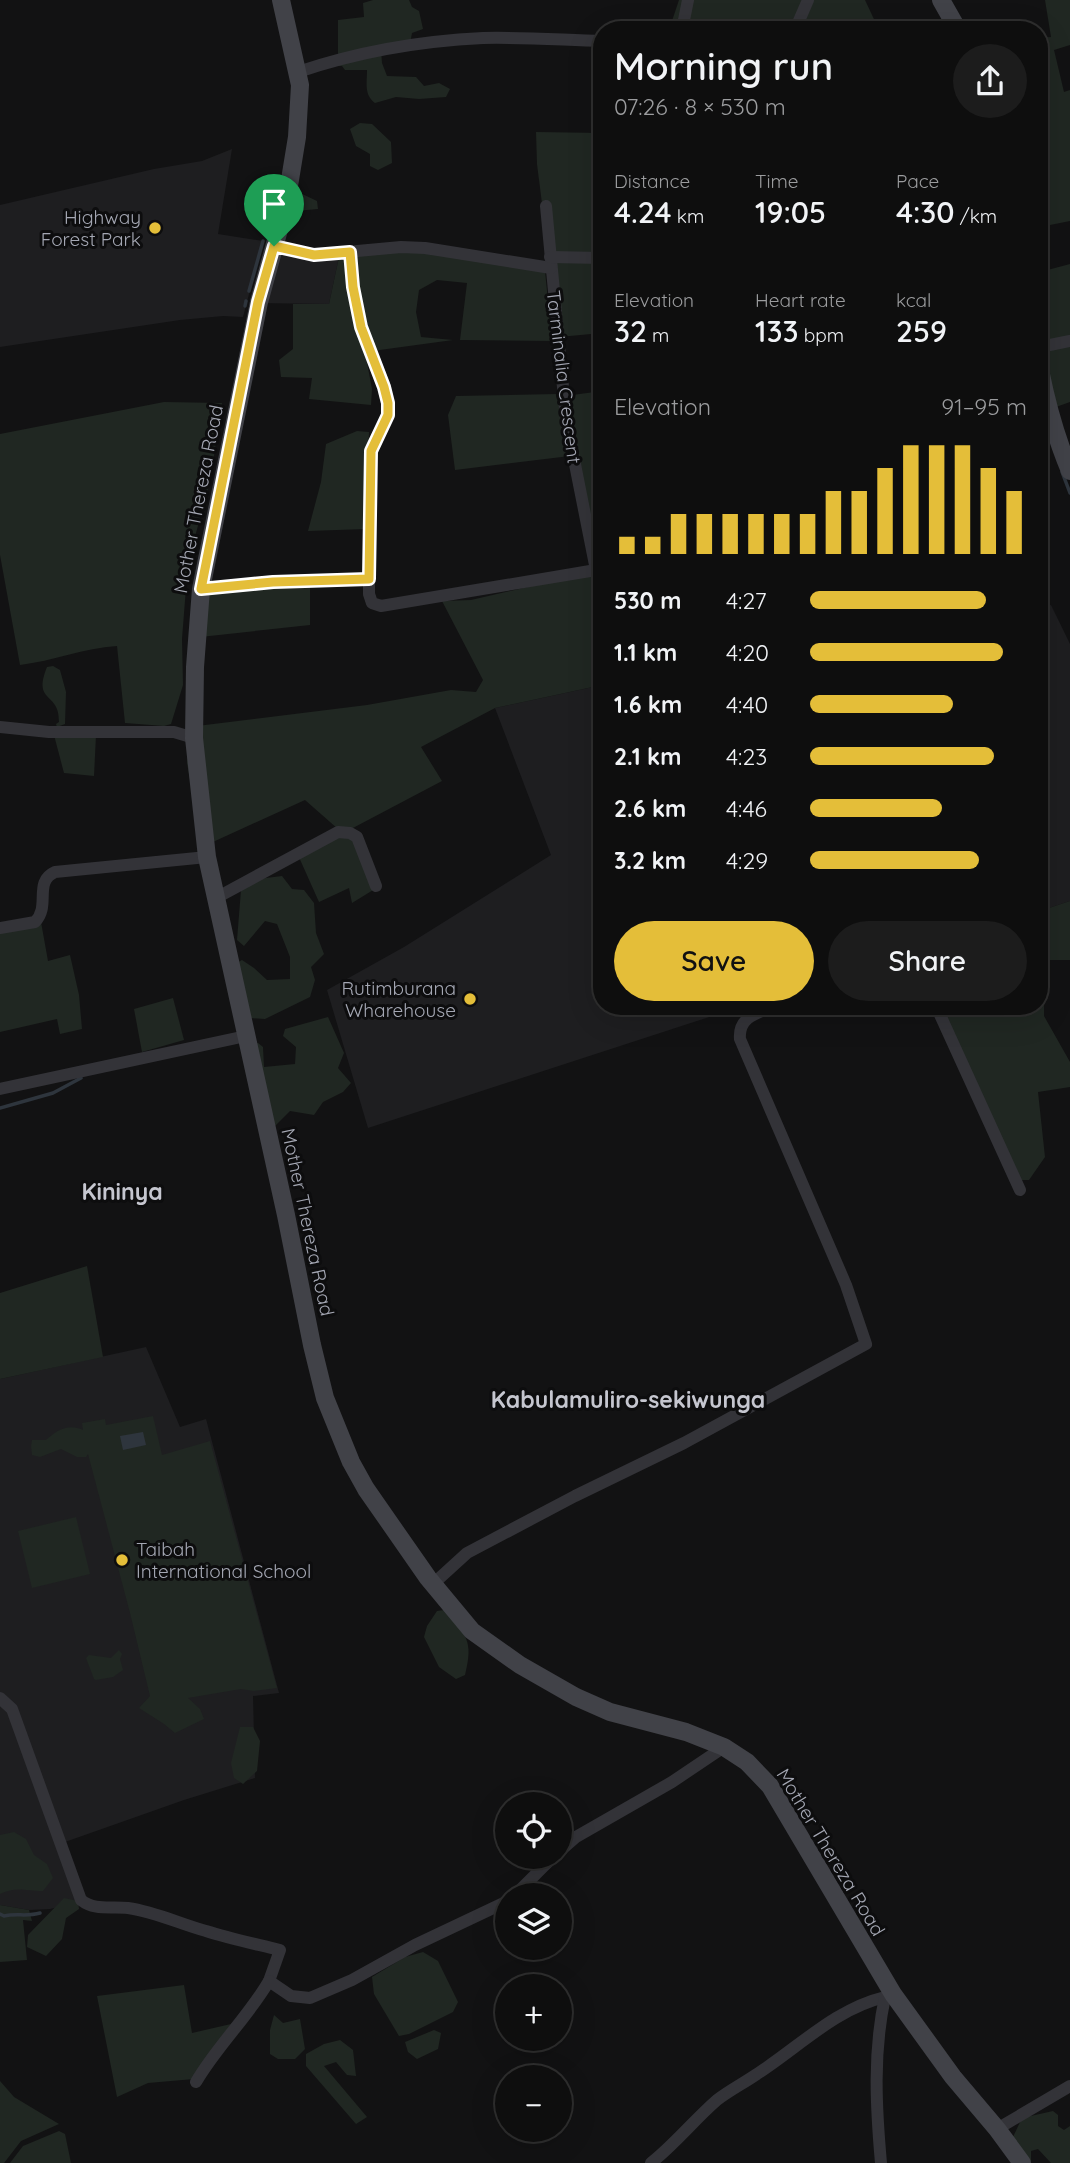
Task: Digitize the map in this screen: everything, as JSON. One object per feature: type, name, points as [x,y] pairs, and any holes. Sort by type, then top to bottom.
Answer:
[{"type":"street","name":"Mother Thereza Road","points":[[281,0],[300,85],[293,164],[286,204],[258,302],[201,589],[195,667],[194,738],[206,857],[325,1398],[351,1462],[366,1489],[433,1584],[472,1631],[494,1649],[546,1681],[610,1712],[686,1732],[724,1747],[747,1762],[770,1786],[889,1995],[997,2129],[1021,2163]]},
{"type":"street","points":[[684,21],[688,0]]},
{"type":"street","points":[[799,21],[807,0]]},
{"type":"street","points":[[941,0],[953,21]]},
{"type":"street","points":[[298,72],[335,60],[446,41],[484,38],[593,41]]},
{"type":"street","name":"Tarminalia Crescent","points":[[546,206],[567,429],[593,555]]},
{"type":"street","points":[[274,246],[314,255],[401,247],[550,263],[593,259]]},
{"type":"street","points":[[350,252],[353,287],[361,327],[388,403],[388,415],[371,451],[370,600],[376,606],[381,606],[593,571]]},
{"type":"street","points":[[1048,345],[1070,341]]},
{"type":"street","points":[[1048,410],[1070,471]]},
{"type":"street","points":[[201,589],[273,582],[369,579]]},
{"type":"street","points":[[0,727],[49,732],[174,732],[194,738]]},
{"type":"street","points":[[216,898],[338,832],[357,837],[376,887]]},
{"type":"street","points":[[0,928],[39,919],[43,911],[44,883],[48,875],[55,872],[206,857]]},
{"type":"street","points":[[433,1584],[467,1553],[684,1443],[866,1344],[846,1285],[740,1039],[739,1032],[748,1017],[753,1015]]},
{"type":"street","points":[[940,1015],[1020,1190]]},
{"type":"street","points":[[0,1089],[246,1036]]},
{"type":"street","points":[[0,1698],[12,1709],[81,1900],[88,1906],[99,1908],[147,1911],[204,1931],[280,1950],[269,1981],[258,1999],[213,2054],[197,2082]]},
{"type":"street","points":[[572,1840],[672,1782],[724,1747]]},
{"type":"street","points":[[527,1883],[542,1869]]},
{"type":"street","points":[[269,1981],[291,1996],[310,1998],[352,1980],[415,1945],[495,1907]]},
{"type":"street","points":[[651,2163],[734,2087],[756,2076],[846,2011],[889,1995],[877,2042],[876,2105],[881,2163]]},
{"type":"street","points":[[997,2129],[1070,2086]]},
{"type":"shaded area","points":[[373,0],[409,0],[412,7],[419,11],[423,29],[412,33],[409,49],[381,50],[387,76],[416,77],[424,86],[439,83],[450,89],[446,97],[396,97],[375,103],[368,92],[367,70],[345,70],[338,66],[338,20],[364,17],[363,3]]},
{"type":"shaded area","points":[[679,0],[804,0],[795,21],[672,21]]},
{"type":"shaded area","points":[[811,0],[865,0],[875,21],[803,21]]},
{"type":"shaded area","points":[[1045,0],[1070,0],[1070,45],[1054,50],[1064,92],[1070,90],[1070,221],[1048,225],[1048,37],[1051,37]]},
{"type":"shaded area","points":[[360,123],[372,124],[391,142],[392,163],[378,170],[370,166],[370,154],[356,146],[350,129]]},
{"type":"shaded area","points":[[536,132],[593,133],[593,334],[559,337],[537,164]]},
{"type":"shaded area","points":[[232,149],[218,234],[263,241],[243,317],[180,320],[0,347],[0,205],[154,169],[202,161]]},
{"type":"shaded area","points":[[285,192],[298,192],[317,201],[318,209],[296,211],[283,203]]},
{"type":"shaded area","points":[[399,247],[544,261],[552,341],[460,340],[467,283],[437,280],[419,290],[416,312],[421,337],[453,340],[365,352],[372,389],[371,405],[309,399],[312,378],[281,377],[279,360],[293,349],[293,304],[329,304],[339,257]]},
{"type":"shaded area","points":[[272,250],[339,257],[329,304],[255,303]]},
{"type":"shaded area","points":[[1070,264],[1070,402],[1056,407],[1048,373],[1048,270]]},
{"type":"shaded area","points":[[563,391],[570,456],[455,470],[448,415],[456,396],[557,394]]},
{"type":"shaded area","points":[[593,392],[593,541],[565,396]]},
{"type":"shaded area","points":[[164,402],[222,403],[210,482],[188,562],[182,639],[183,685],[171,724],[164,726],[125,723],[117,646],[20,665],[0,555],[0,434]]},
{"type":"shaded area","points":[[357,431],[369,432],[366,529],[308,531],[321,482],[326,444]]},
{"type":"shaded area","points":[[589,573],[593,581],[593,687],[495,708],[421,747],[442,781],[351,829],[338,829],[305,800],[202,847],[187,763],[189,727],[367,705],[451,690],[476,692],[483,680],[442,601],[471,600]]},
{"type":"shaded area","points":[[310,584],[310,625],[191,638],[195,592]]},
{"type":"shaded area","points":[[1048,605],[1051,605],[1070,644],[1070,901],[1048,908]]},
{"type":"shaded area","points":[[53,666],[60,670],[66,692],[65,724],[57,727],[58,712],[43,687],[47,667]]},
{"type":"shaded area","points":[[593,687],[593,1015],[715,1015],[368,1128],[327,990],[404,947],[551,855],[495,708]]},
{"type":"shaded area","points":[[54,735],[96,735],[94,776],[64,773]]},
{"type":"shaded area","points":[[343,836],[356,840],[378,887],[352,903],[349,888],[319,902],[298,855]]},
{"type":"shaded area","points":[[282,876],[292,889],[304,890],[314,903],[316,933],[324,954],[311,967],[315,980],[310,997],[265,1019],[250,1018],[235,964],[242,960],[267,980],[290,979],[290,957],[277,924],[265,921],[244,946],[237,940],[241,890],[251,880]]},
{"type":"shaded area","points":[[1070,901],[1070,960],[1048,960],[1048,908]]},
{"type":"shaded area","points":[[41,922],[48,961],[70,955],[79,995],[82,1029],[60,1034],[57,1019],[0,1032],[0,932]]},
{"type":"shaded area","points":[[173,998],[184,1040],[142,1052],[134,1009]]},
{"type":"shaded area","points":[[945,1015],[1044,1015],[1070,1062],[1070,1087],[1038,1092],[1045,1157],[1029,1180],[1020,1180]]},
{"type":"shaded area","points":[[328,1017],[344,1053],[338,1068],[351,1083],[343,1092],[323,1102],[314,1115],[290,1111],[273,1128],[251,1043],[258,1043],[263,1047],[264,1067],[295,1064],[296,1047],[283,1036],[285,1029]]},
{"type":"shaded area","points":[[87,1266],[103,1357],[0,1379],[0,1293]]},
{"type":"shaded area","name":"Taibah International School","points":[[146,1347],[180,1427],[206,1419],[279,1693],[253,1696],[255,1778],[65,1842],[81,1890],[74,1903],[50,1909],[29,1910],[0,1905],[0,1379]]},
{"type":"shaded area","points":[[153,1416],[162,1455],[210,1441],[277,1688],[254,1691],[241,1689],[188,1698],[200,1709],[204,1719],[175,1733],[139,1708],[150,1696],[88,1454],[86,1457],[77,1457],[61,1449],[40,1457],[32,1455],[31,1446],[32,1440],[46,1440],[63,1429],[72,1427],[83,1430],[82,1423],[105,1419],[106,1425]]},
{"type":"shaded area","points":[[143,1432],[146,1445],[123,1450],[120,1436]]},
{"type":"shaded area","points":[[76,1517],[90,1574],[32,1588],[18,1531]]},
{"type":"shaded area","points":[[444,1610],[463,1632],[468,1646],[465,1675],[456,1679],[439,1667],[424,1637],[427,1626],[437,1611]]},
{"type":"shaded area","points":[[119,1650],[122,1654],[120,1659],[123,1670],[113,1677],[94,1679],[86,1658],[89,1655],[111,1658]]},
{"type":"shaded area","points":[[240,1727],[253,1727],[260,1741],[257,1771],[243,1784],[234,1778],[231,1763]]},
{"type":"shaded area","points":[[14,1832],[26,1839],[34,1855],[47,1864],[53,1878],[43,1891],[17,1890],[0,1894],[0,1835]]},
{"type":"shaded area","points":[[64,1898],[78,1901],[79,1909],[66,1918],[62,1939],[46,1956],[27,1947],[28,1935]]},
{"type":"shaded area","points":[[0,1905],[29,1910],[32,1921],[23,1920],[27,1960],[0,1962]]},
{"type":"shaded area","points":[[423,1952],[438,1961],[458,2002],[453,2012],[409,2034],[399,2036],[374,1994],[372,1977],[405,1957]]},
{"type":"shaded area","points":[[184,1985],[192,2033],[231,2024],[194,2079],[148,2083],[117,2097],[97,1996]]},
{"type":"shaded area","points":[[274,2015],[283,2023],[300,2019],[305,2049],[295,2059],[278,2059],[270,2054],[270,2030]]},
{"type":"shaded area","points":[[434,2030],[441,2033],[438,2049],[417,2059],[408,2052],[405,2042]]},
{"type":"shaded area","points":[[340,2040],[353,2050],[356,2076],[347,2075],[336,2062],[324,2066],[367,2117],[356,2124],[306,2066],[306,2054],[324,2044]]},
{"type":"shaded area","points":[[0,2081],[14,2097],[59,2124],[21,2141],[4,2163],[0,2163]]},
{"type":"shaded area","points":[[1053,2111],[1058,2115],[1058,2126],[1064,2130],[1070,2126],[1070,2163],[1051,2163],[1038,2149],[1031,2151],[1031,2163],[1019,2163],[1012,2139],[1022,2118]]},
{"type":"shaded area","points":[[59,2131],[65,2134],[71,2163],[10,2163],[23,2146]]},
{"type":"waterway","points":[[249,291],[263,241]]},
{"type":"waterway","points":[[245,306],[246,301]]},
{"type":"waterway","points":[[1062,472],[1070,493]]},
{"type":"waterway","points":[[0,1108],[53,1093],[81,1078]]},
{"type":"waterway","points":[[0,1914],[40,1913]]},
{"type":"place","name":"Highway Forest Park","points":[[155,228]]},
{"type":"place","name":"Rutimburana Wharehouse","points":[[470,999]]},
{"type":"place","name":"Taibah International School","points":[[122,1560]]},
{"type":"district","name":"Kininya","points":[[122,1191]]},
{"type":"district","name":"Kabulamuliro-sekiwunga","points":[[628,1399]]},
{"type":"route","points":[[274,246],[314,255],[350,252],[356,309],[388,403],[388,415],[371,451],[369,579],[273,582],[201,589],[258,302],[274,246]]}]
